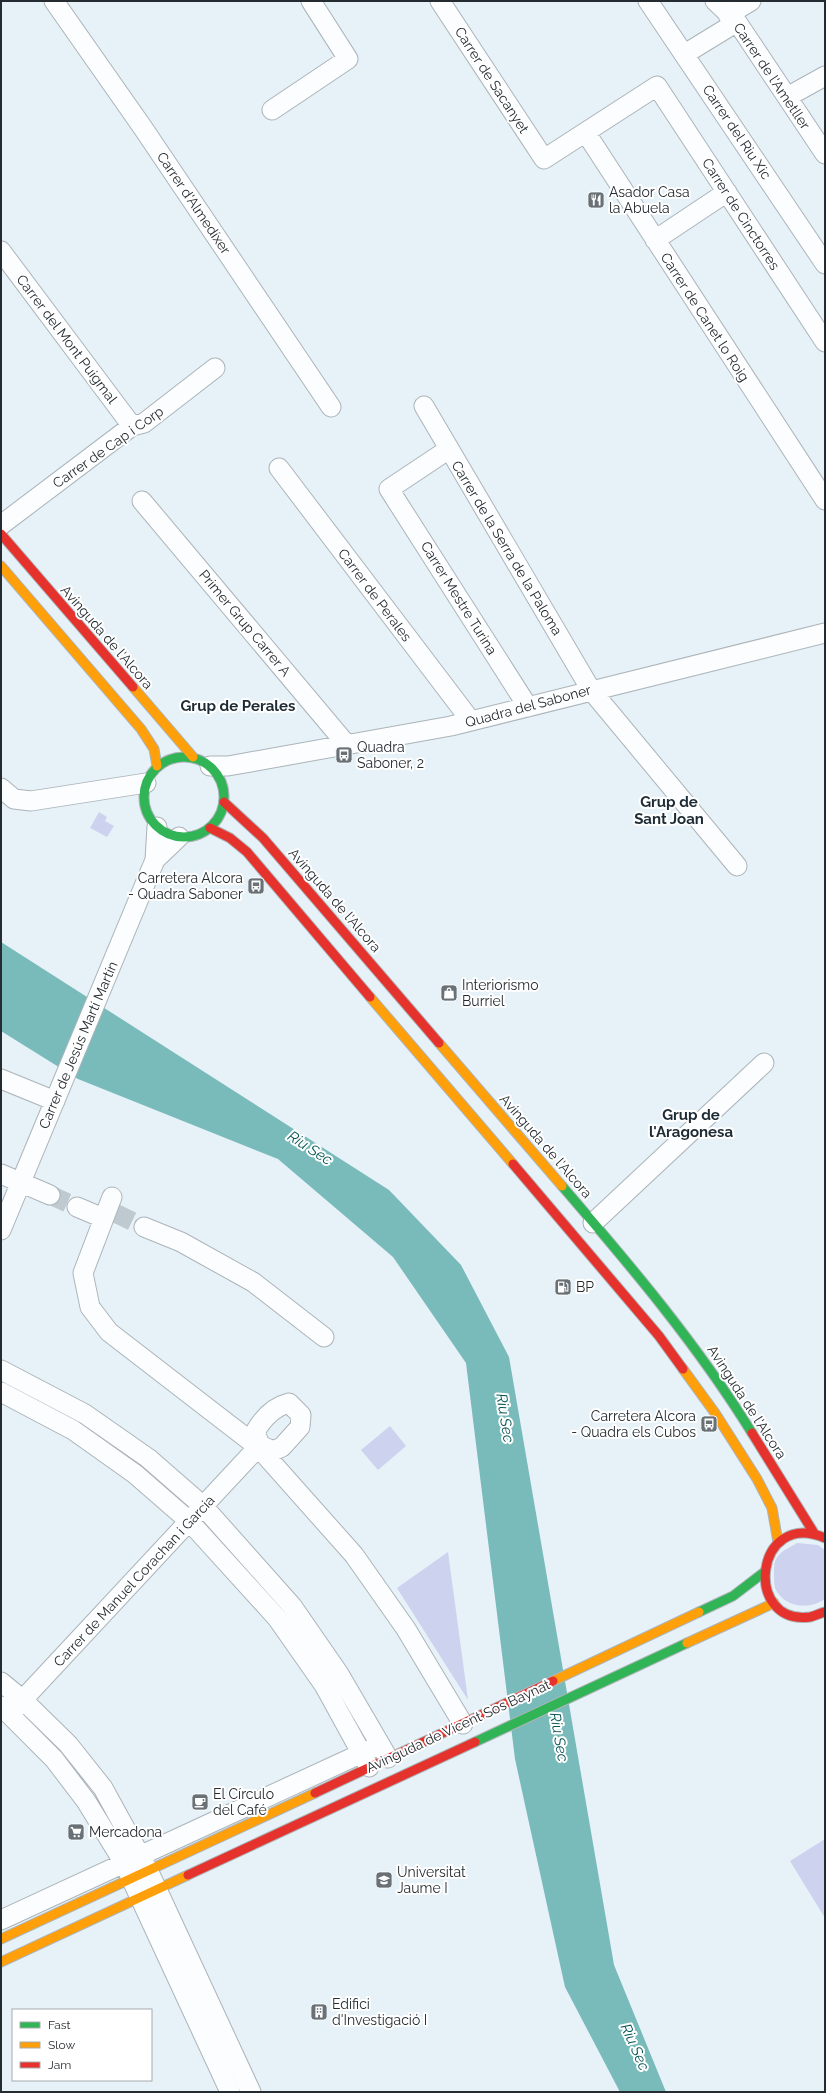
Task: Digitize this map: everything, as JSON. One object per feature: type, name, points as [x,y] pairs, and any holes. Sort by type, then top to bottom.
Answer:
[{"type":"main road","name":"Avinguda de l'Alcora","points":[[1,534],[192,757]]},
{"type":"main road","points":[[1,566],[142,729],[154,749],[157,766]]},
{"type":"main road","points":[[174,757],[192,757],[220,771],[224,802],[219,816],[210,828],[196,835],[179,837],[157,827],[147,814],[143,799],[146,783],[157,766],[174,757]]},
{"type":"main road","name":"Avinguda de l'Alcora","points":[[224,802],[263,838],[593,1223],[701,1356],[732,1401],[814,1533]]},
{"type":"main road","points":[[210,828],[230,838],[247,852],[658,1336],[715,1413],[757,1479],[772,1508],[778,1542]]},
{"type":"main road","points":[[825,1538],[814,1533],[795,1534],[778,1542],[767,1556],[763,1573],[765,1589],[774,1603],[790,1614],[810,1617],[825,1612]]},
{"type":"main road","name":"Avinguda de Vicent Sos Baynat","points":[[384,1751],[463,1724],[590,1665],[733,1596],[763,1573]]},
{"type":"main road","name":"Avinguda de Vicent Sos Baynat","points":[[1,1962],[774,1603]]},
{"type":"main road","name":"Avinguda de Vicent Sos Baynat","points":[[1,1938],[127,1870]]},
{"type":"street","name":"Carrer d'Almedíxer","points":[[54,1],[143,128],[330,407]]},
{"type":"street","points":[[272,110],[348,59],[311,1]]},
{"type":"street","name":"Carrer de Sacanyet","points":[[440,1],[544,160],[586,133]]},
{"type":"street","name":"Carrer del Riu Xic","points":[[648,1],[825,264]]},
{"type":"street","name":"Carrer de l'Ametller","points":[[715,1],[732,18],[825,154]]},
{"type":"street","points":[[688,52],[732,18],[751,1]]},
{"type":"street","points":[[787,97],[825,76]]},
{"type":"street","name":"Carrer de Cinctorres","points":[[586,133],[657,86],[825,342]]},
{"type":"street","name":"Carrer de Canet lo Roig","points":[[586,133],[825,500]]},
{"type":"street","points":[[655,240],[727,192]]},
{"type":"street","name":"Carrer del Mont Puigmal","points":[[1,251],[132,426]]},
{"type":"street","name":"Carrer de Cap i Corp","points":[[1,525],[132,426],[144,423],[215,368]]},
{"type":"street","name":"Carrer de la Serra de la Paloma","points":[[424,406],[591,690],[737,866]]},
{"type":"street","name":"Carrer Mestre Turina","points":[[449,449],[389,489],[528,706]]},
{"type":"street","name":"Carrer de Perales","points":[[279,468],[471,721]]},
{"type":"street","name":"Primer Grup Carrer A","points":[[142,501],[347,745]]},
{"type":"street","name":"Quadra del Saboner","points":[[220,771],[471,721],[825,633]]},
{"type":"street","points":[[1,788],[14,799],[31,801],[146,783]]},
{"type":"street","name":"Carrer de Jesús Martí Martín","points":[[1,1230],[155,860],[157,827]]},
{"type":"street","name":"Carrer de Jesús Martí Martín","points":[[155,860],[179,837]]},
{"type":"street","points":[[593,1223],[764,1063]]},
{"type":"street","points":[[1,1079],[55,1101]]},
{"type":"street","points":[[1,1174],[50,1195]]},
{"type":"street","points":[[77,1207],[109,1209],[83,1273],[90,1307],[109,1332],[259,1446],[354,1555],[406,1629],[463,1724]]},
{"type":"street","points":[[144,1227],[181,1242],[253,1282],[324,1337]]},
{"type":"street","points":[[1,1370],[85,1414],[148,1458],[203,1506],[292,1606],[339,1674],[384,1751]]},
{"type":"street","points":[[1,1392],[73,1430],[135,1474],[190,1521],[277,1618],[324,1685],[365,1760]]},
{"type":"street","name":"Carrer de Manuel Corachan i Garcia","points":[[6,1710],[23,1700],[259,1446]]},
{"type":"street","points":[[1,1682],[23,1700],[68,1744],[103,1788],[144,1862],[251,2092]]},
{"type":"street","points":[[6,1710],[54,1759],[86,1801],[127,1870],[230,2092]]},
{"type":"street","name":"Avinguda de Vicent Sos Baynat","points":[[1,1920],[127,1870],[384,1751]]},
{"type":"shaded area","points":[[99,812],[107,817],[105,821],[114,826],[107,837],[90,828]]},
{"type":"shaded area","points":[[390,1426],[406,1446],[378,1470],[361,1450]]},
{"type":"shaded area","points":[[797,1543],[818,1545],[825,1550],[825,1599],[819,1603],[805,1606],[791,1603],[784,1600],[775,1588],[774,1568],[776,1559],[779,1555]]},
{"type":"shaded area","points":[[448,1552],[468,1700],[397,1588]]},
{"type":"shaded area","points":[[825,1839],[825,1918],[790,1861]]},
{"type":"water","name":"Riu Sec","points":[[1,942],[389,1190],[461,1265],[509,1357],[614,1965],[666,2092],[620,2092],[565,1987],[515,1759],[466,1363],[393,1257],[278,1159],[78,1079],[1,1031]]},
{"type":"tunnel","points":[[50,1195],[77,1207]]},
{"type":"tunnel","points":[[115,1213],[144,1227]]},
{"type":"traffic: fast","points":[[184,757],[199,760],[212,769],[221,782],[224,797],[221,812],[212,825],[199,834],[184,837],[169,834],[156,825],[147,812],[144,797],[147,782],[156,769],[169,760],[184,757]]},
{"type":"traffic: fast","points":[[562,1186],[613,1245],[686,1337],[709,1368],[752,1433]]},
{"type":"traffic: fast","points":[[699,1612],[733,1596],[763,1573]]},
{"type":"traffic: fast","points":[[475,1742],[687,1643]]},
{"type":"traffic: slow","points":[[1,566],[141,729],[154,749],[157,766]]},
{"type":"traffic: slow","points":[[133,687],[193,757]]},
{"type":"traffic: slow","points":[[370,997],[513,1164]]},
{"type":"traffic: slow","points":[[439,1043],[562,1186]]},
{"type":"traffic: slow","points":[[683,1369],[715,1413],[757,1479],[772,1508],[778,1542]]},
{"type":"traffic: slow","points":[[687,1643],[774,1603]]},
{"type":"traffic: slow","points":[[553,1681],[699,1612]]},
{"type":"traffic: slow","points":[[1,1939],[315,1793]]},
{"type":"traffic: slow","points":[[1,1962],[188,1875]]},
{"type":"traffic: jam","points":[[1,534],[133,687]]},
{"type":"traffic: jam","points":[[224,802],[263,838],[439,1043]]},
{"type":"traffic: jam","points":[[210,828],[230,838],[247,852],[370,997]]},
{"type":"traffic: jam","points":[[513,1164],[659,1336],[683,1369]]},
{"type":"traffic: jam","points":[[752,1433],[814,1533]]},
{"type":"traffic: jam","points":[[825,1538],[801,1533],[783,1539],[771,1552],[766,1570],[767,1588],[774,1604],[788,1615],[810,1617],[825,1612]]},
{"type":"traffic: jam","points":[[315,1793],[553,1681]]},
{"type":"traffic: jam","points":[[188,1875],[475,1742]]},
{"type":"place","name":"Asador Casa la Abuela","points":[[596,200]]},
{"type":"place","name":"Quadra Saboner, 2","points":[[344,755]]},
{"type":"place","name":"Carretera Alcora - Quadra Saboner","points":[[256,886]]},
{"type":"place","name":"Interiorismo Burriel","points":[[449,993]]},
{"type":"place","name":"BP","points":[[563,1287]]},
{"type":"place","name":"Carretera Alcora - Quadra els Cubos","points":[[709,1424]]},
{"type":"place","name":"El Círculo del Café","points":[[200,1802]]},
{"type":"place","name":"Mercadona","points":[[76,1832]]},
{"type":"place","name":"Universitat Jaume I","points":[[384,1880]]},
{"type":"place","name":"Edifici d'Investigació I","points":[[319,2012]]},
{"type":"district","name":"Grup de Perales","points":[[238,706]]},
{"type":"district","name":"Grup de Sant Joan","points":[[669,810]]},
{"type":"district","name":"Grup de l'Aragonesa","points":[[691,1124]]}]
